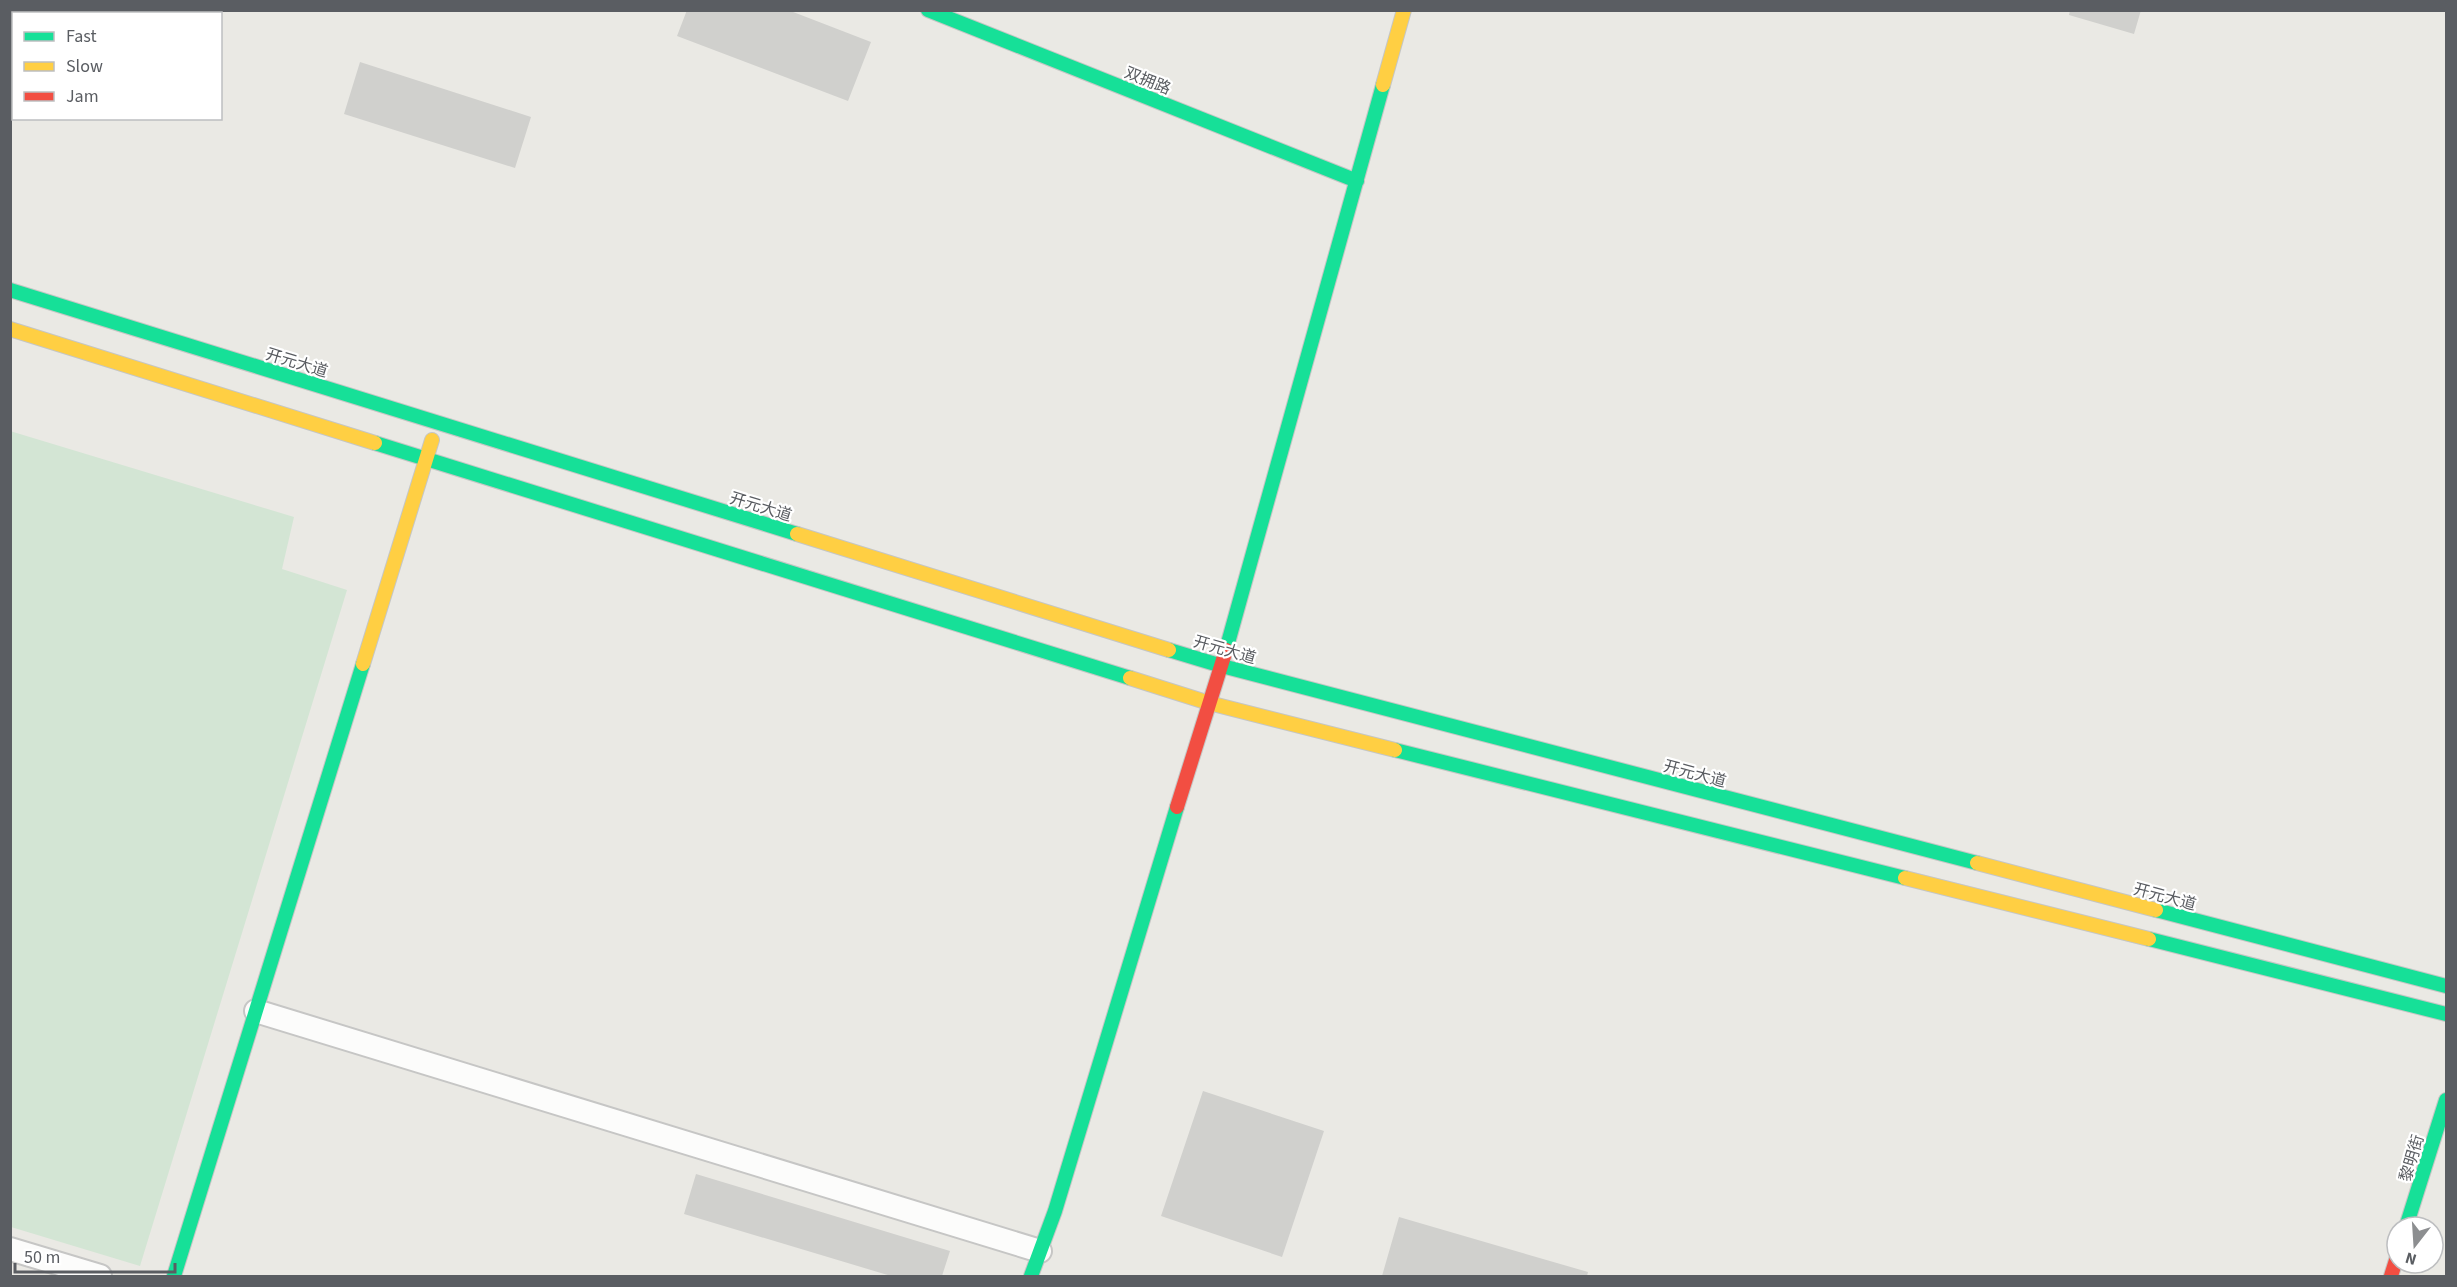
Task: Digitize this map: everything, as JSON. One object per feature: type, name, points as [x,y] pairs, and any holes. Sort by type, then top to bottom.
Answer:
[{"type":"main road","name":"双拥路","points":[[928,10],[1357,181]]},
{"type":"main road","points":[[1031,1276],[1055,1211],[1222,666],[1404,10]]},
{"type":"main road","name":"开元大道","points":[[10,290],[1222,666],[2446,986]]},
{"type":"main road","points":[[10,329],[1209,703],[2446,1014]]},
{"type":"main road","points":[[174,1276],[438,422]]},
{"type":"main road","name":"黎明街","points":[[2410,1215],[2446,1100]]},
{"type":"street","points":[[256,1011],[1040,1251]]},
{"type":"street","points":[[10,1249],[100,1276]]},
{"type":"green space","points":[[10,431],[294,517],[282,569],[347,590],[140,1266],[11,1227]]},
{"type":"building","points":[[687,10],[788,10],[871,42],[848,101],[677,36]]},
{"type":"building","points":[[2070,10],[2141,10],[2134,34],[2069,15]]},
{"type":"building","points":[[360,62],[531,117],[515,168],[344,114]]},
{"type":"building","points":[[1203,1091],[1324,1131],[1282,1257],[1161,1216]]},
{"type":"building","points":[[696,1174],[950,1251],[942,1276],[891,1276],[684,1214]]},
{"type":"building","points":[[1399,1217],[1588,1272],[1587,1276],[1382,1276]]},
{"type":"traffic: fast","points":[[928,10],[1357,181]]},
{"type":"traffic: fast","points":[[1226,650],[1383,85]]},
{"type":"traffic: fast","points":[[10,290],[797,534]]},
{"type":"traffic: fast","points":[[375,443],[1130,678]]},
{"type":"traffic: fast","points":[[1169,650],[1222,666],[1977,863]]},
{"type":"traffic: fast","points":[[174,1276],[363,664]]},
{"type":"traffic: fast","points":[[1395,750],[1905,878]]},
{"type":"traffic: fast","points":[[1031,1276],[1055,1211],[1177,807]]},
{"type":"traffic: fast","points":[[2156,910],[2446,986]]},
{"type":"traffic: fast","points":[[2149,939],[2446,1014]]},
{"type":"traffic: fast","points":[[2410,1215],[2446,1100]]},
{"type":"traffic: slow","points":[[1383,85],[1404,10]]},
{"type":"traffic: slow","points":[[10,329],[375,443]]},
{"type":"traffic: slow","points":[[363,664],[432,440]]},
{"type":"traffic: slow","points":[[797,534],[1169,650]]},
{"type":"traffic: slow","points":[[1130,678],[1209,703],[1395,750]]},
{"type":"traffic: slow","points":[[1977,863],[2156,910]]},
{"type":"traffic: slow","points":[[1905,878],[2149,939]]},
{"type":"traffic: jam","points":[[1177,807],[1226,650]]}]
